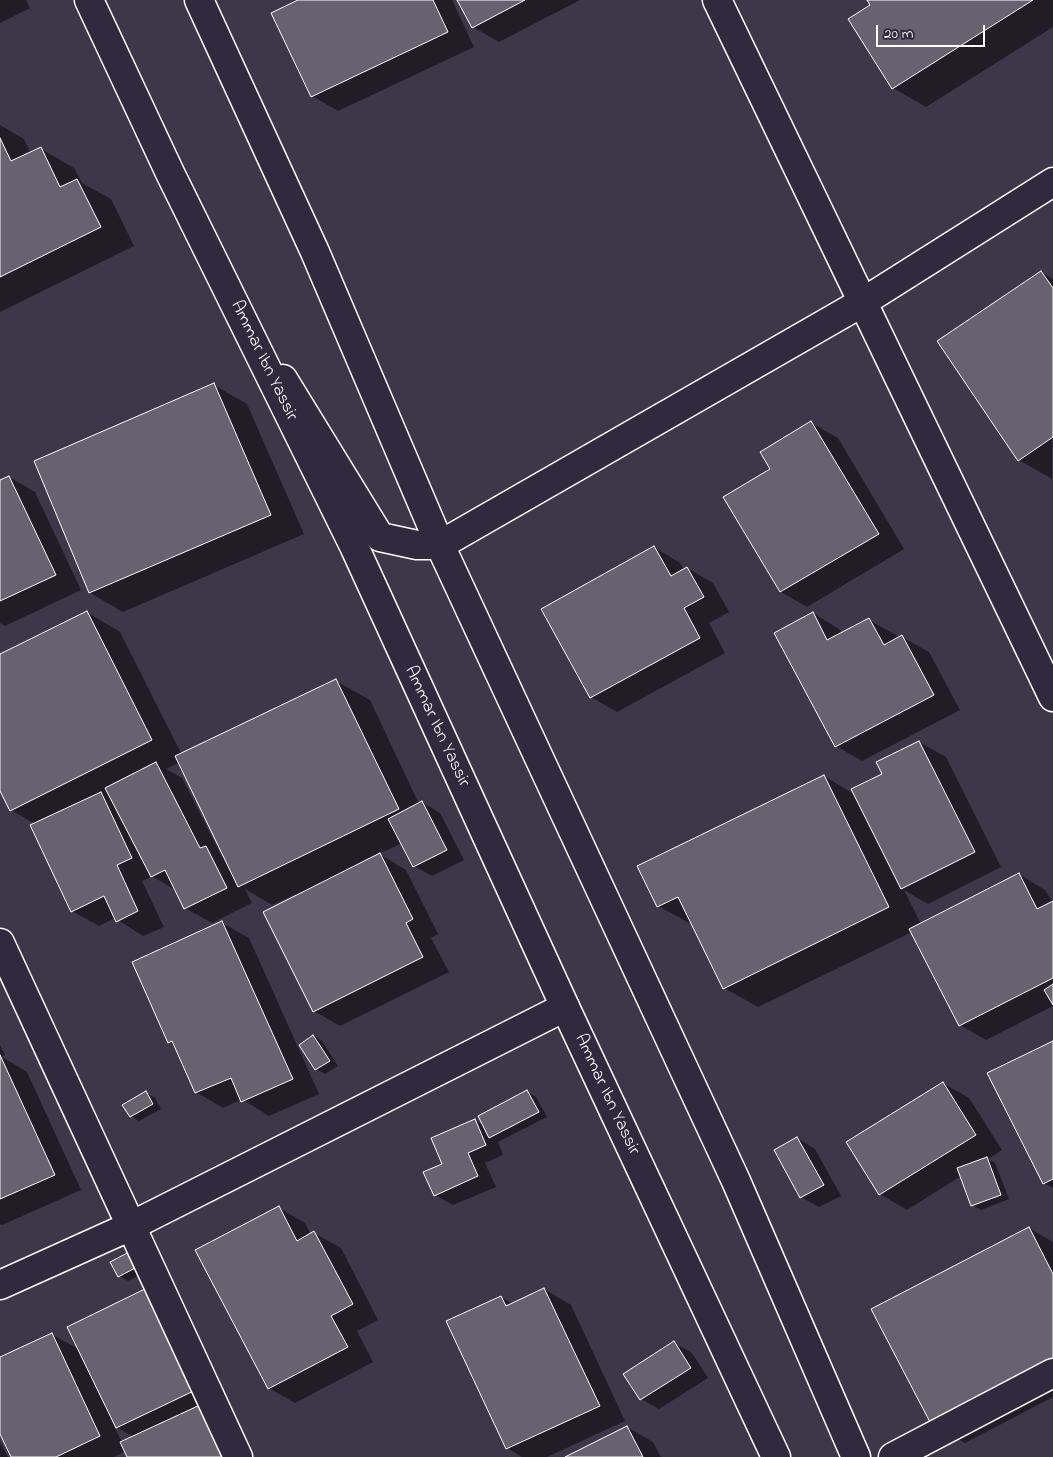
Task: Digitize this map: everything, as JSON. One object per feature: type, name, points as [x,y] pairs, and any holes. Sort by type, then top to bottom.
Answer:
[{"type":"street","name":"Ammar Ibn Yassir","points":[[89,0],[354,546],[565,1007],[776,1457]]},
{"type":"street","points":[[199,0],[315,252],[440,546],[736,1181],[856,1457]]},
{"type":"street","points":[[717,0],[1053,697]]},
{"type":"street","points":[[228,289],[380,537],[417,545],[440,546],[863,302],[1053,182]]},
{"type":"street","points":[[0,943],[238,1457]]},
{"type":"street","points":[[0,1285],[131,1226],[565,1007]]},
{"type":"street","points":[[893,1457],[1053,1373]]},
{"type":"building","points":[[298,0],[433,0],[448,32],[311,97],[271,13]]},
{"type":"building","points":[[457,0],[525,0],[472,28]]},
{"type":"building","points":[[867,0],[1033,0],[892,89],[848,19],[870,5]]},
{"type":"building","points":[[0,138],[11,161],[41,147],[60,187],[77,179],[101,227],[0,277]]},
{"type":"building","points":[[1041,271],[1053,288],[1053,437],[1018,461],[937,341]]},
{"type":"building","points":[[214,383],[271,515],[89,593],[34,461]]},
{"type":"building","points":[[811,421],[879,534],[780,592],[723,497],[770,469],[760,452]]},
{"type":"building","points":[[9,476],[56,575],[0,601],[0,480]]},
{"type":"building","points":[[654,546],[671,576],[687,567],[704,597],[684,608],[700,638],[590,698],[541,609]]},
{"type":"building","points":[[87,611],[152,740],[10,811],[0,791],[0,654]]},
{"type":"building","points":[[813,612],[827,640],[869,618],[884,645],[902,635],[934,695],[835,747],[774,633]]},
{"type":"building","points":[[336,679],[399,809],[238,887],[175,756]]},
{"type":"building","points":[[919,741],[975,852],[901,889],[851,789],[882,774],[876,762]]},
{"type":"building","points":[[156,762],[200,848],[206,846],[227,888],[184,909],[165,870],[151,877],[105,788]]},
{"type":"building","points":[[824,775],[889,907],[723,989],[678,897],[657,907],[637,866]]},
{"type":"building","points":[[101,792],[132,858],[117,865],[138,911],[116,922],[104,896],[71,912],[30,825]]},
{"type":"building","points":[[422,801],[447,850],[413,867],[388,819]]},
{"type":"building","points":[[380,853],[413,919],[406,923],[423,957],[313,1012],[263,912]]},
{"type":"building","points":[[1019,873],[1037,909],[1053,901],[1053,978],[959,1026],[909,929]]},
{"type":"building","points":[[222,921],[293,1079],[241,1102],[231,1078],[195,1093],[172,1041],[168,1043],[132,962]]},
{"type":"building","points":[[1053,984],[1053,1005],[1044,990]]},
{"type":"building","points":[[313,1035],[330,1061],[315,1070],[299,1045]]},
{"type":"building","points":[[1053,1041],[1053,1179],[1043,1184],[987,1073]]},
{"type":"building","points":[[0,1055],[55,1175],[0,1199]]},
{"type":"building","points":[[943,1082],[976,1135],[879,1195],[846,1142]]},
{"type":"building","points":[[527,1090],[539,1112],[489,1138],[478,1116]]},
{"type":"building","points":[[146,1091],[153,1104],[130,1117],[122,1105]]},
{"type":"building","points":[[475,1119],[486,1145],[468,1153],[478,1176],[434,1196],[423,1172],[442,1164],[431,1138]]},
{"type":"building","points":[[797,1137],[824,1185],[800,1198],[774,1150]]},
{"type":"building","points":[[987,1157],[1001,1195],[971,1206],[957,1168]]},
{"type":"building","points":[[279,1206],[297,1241],[314,1231],[353,1304],[331,1316],[348,1347],[268,1389],[195,1250]]},
{"type":"building","points":[[1029,1227],[1053,1274],[1053,1361],[931,1424],[871,1309]]},
{"type":"building","points":[[133,1250],[141,1265],[118,1277],[110,1262]]},
{"type":"building","points":[[151,1286],[200,1388],[116,1428],[67,1327]]},
{"type":"building","points":[[544,1288],[600,1406],[506,1449],[446,1321],[501,1296],[506,1306]]},
{"type":"building","points":[[52,1333],[100,1436],[56,1457],[11,1457],[0,1434],[0,1357]]},
{"type":"building","points":[[674,1341],[691,1368],[640,1400],[623,1374]]},
{"type":"building","points":[[200,1405],[224,1457],[127,1457],[120,1442]]},
{"type":"building","points":[[627,1426],[643,1457],[565,1457]]}]
